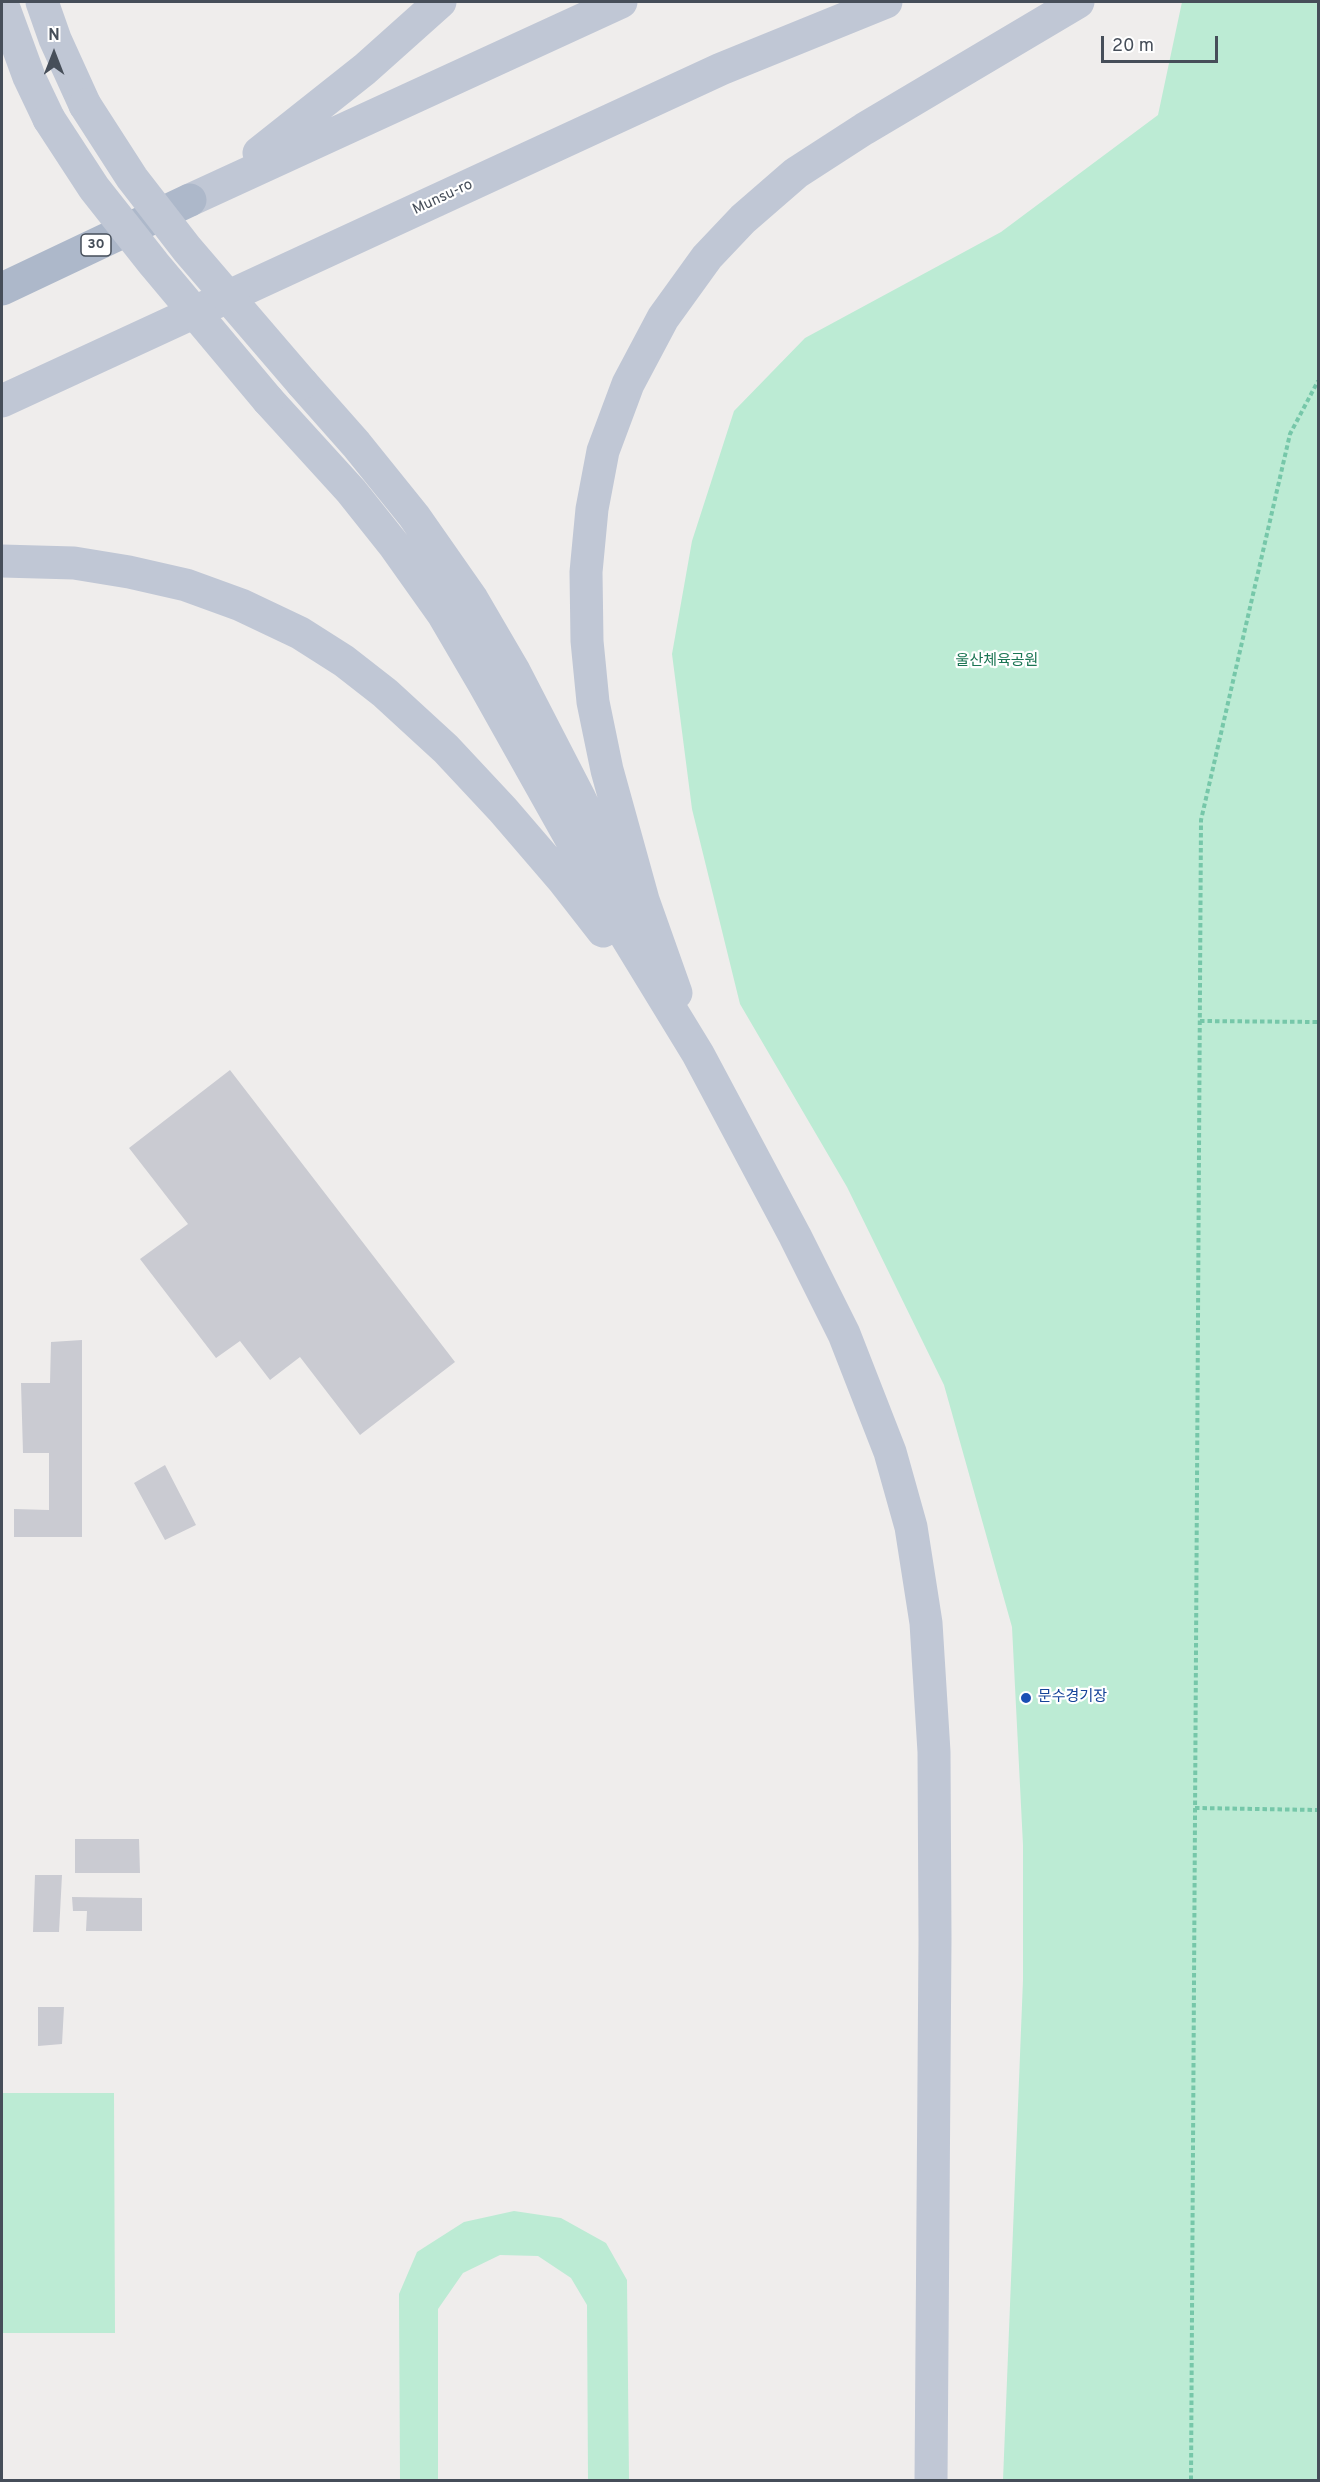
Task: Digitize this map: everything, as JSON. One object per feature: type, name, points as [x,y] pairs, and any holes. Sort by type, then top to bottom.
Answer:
[{"type":"main road","points":[[42,2],[55,39],[85,105],[132,178],[187,249],[356,444],[414,516],[472,599],[509,662],[579,797],[698,1054],[795,1236],[844,1334],[890,1452],[911,1527],[926,1623],[934,1752],[931,2481]]},
{"type":"main road","points":[[190,200],[272,144],[365,69],[440,2]]},
{"type":"main road","name":"30","points":[[2,289],[621,2]]},
{"type":"main road","name":"Munsu-ro","points":[[2,401],[721,69],[886,2]]},
{"type":"main road","points":[[698,1054],[643,900],[607,770],[593,702],[587,641],[586,572],[592,509],[603,451],[628,384],[663,318],[707,257],[743,219],[795,173],[864,129],[1078,2]]},
{"type":"main road","points":[[2,3],[29,77],[49,119],[94,188],[268,400],[351,491],[394,545],[442,614],[484,684],[621,928],[698,1054]]},
{"type":"main road","points":[[2,561],[74,563],[186,585],[241,604],[300,633],[344,661],[386,693],[446,749],[503,810],[564,881],[698,1054]]},
{"type":"path","points":[[1191,2481],[1201,820],[1290,434],[1318,381]]},
{"type":"path","points":[[1200,1021],[1318,1022]]},
{"type":"path","points":[[1195,1808],[1318,1810]]},
{"type":"green space","name":"울산체육공원","points":[[1182,2],[1318,2],[1318,2480],[1003,2480],[1023,1980],[1023,1845],[1012,1627],[944,1385],[847,1187],[740,1004],[692,809],[672,654],[692,541],[734,411],[805,338],[1001,232],[1158,115]]},
{"type":"green space","points":[[2,2093],[114,2093],[115,2333],[2,2333]]},
{"type":"green space","points":[[514,2211],[561,2218],[606,2243],[627,2280],[629,2480],[588,2480],[587,2305],[571,2278],[538,2256],[500,2255],[463,2273],[438,2309],[438,2480],[400,2480],[399,2294],[417,2252],[464,2222]]},
{"type":"building","points":[[230,1070],[455,1362],[360,1435],[300,1357],[270,1380],[240,1341],[216,1358],[140,1259],[188,1224],[129,1148]]},
{"type":"building","points":[[82,1340],[82,1537],[14,1537],[14,1509],[49,1510],[49,1453],[23,1453],[21,1383],[50,1383],[51,1342]]},
{"type":"building","points":[[165,1465],[196,1525],[165,1540],[134,1483]]},
{"type":"building","points":[[75,1839],[139,1839],[140,1873],[75,1873]]},
{"type":"building","points":[[35,1875],[62,1875],[59,1932],[33,1932]]},
{"type":"building","points":[[72,1897],[142,1898],[142,1931],[86,1931],[87,1911],[73,1911]]},
{"type":"building","points":[[38,2007],[64,2007],[62,2044],[38,2046]]},
{"type":"place","name":"문수경기장","points":[[1026,1698]]}]
